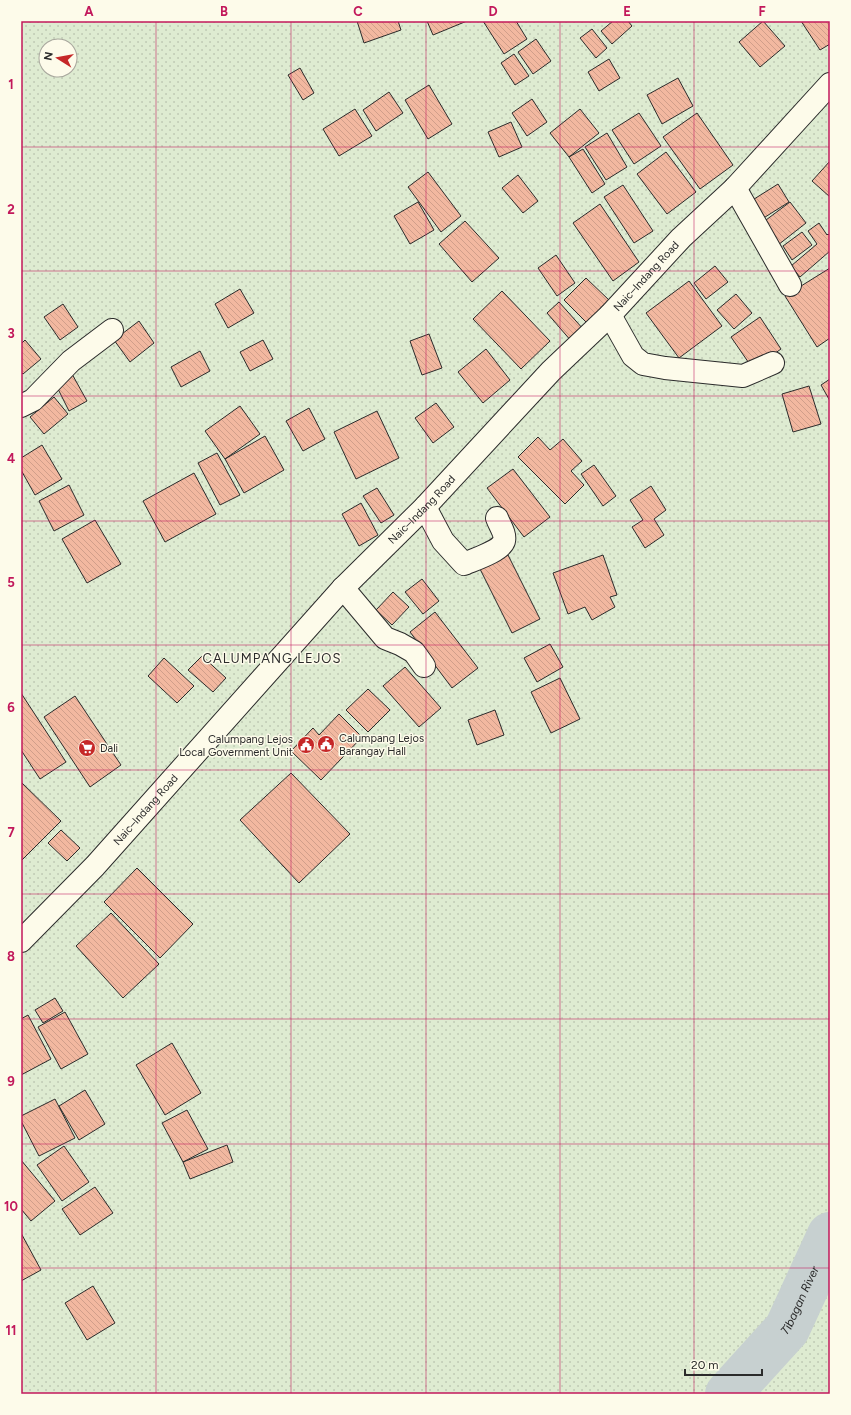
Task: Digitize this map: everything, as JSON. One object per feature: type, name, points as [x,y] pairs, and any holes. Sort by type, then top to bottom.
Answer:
[{"type":"main road","name":"Naic–Indang Road","points":[[21,941],[95,866],[343,588],[425,507],[552,371],[610,315],[680,238],[735,188],[830,84]]},
{"type":"main road","points":[[735,188],[790,285]]},
{"type":"main road","points":[[610,315],[633,356],[643,364],[665,368],[743,376],[773,363]]},
{"type":"main road","points":[[21,406],[33,400],[71,361],[112,330]]},
{"type":"main road","points":[[425,507],[443,541],[464,564],[501,547],[505,541],[497,518]]},
{"type":"main road","points":[[343,588],[385,638],[414,652],[424,666]]},
{"type":"green space","points":[[21,21],[830,21],[830,1394],[21,1394]]},
{"type":"building","points":[[357,21],[398,21],[401,30],[364,43]]},
{"type":"building","points":[[427,21],[467,21],[433,35]]},
{"type":"building","points":[[483,21],[516,21],[527,39],[504,54]]},
{"type":"building","points":[[613,21],[628,21],[632,26],[612,44],[601,31]]},
{"type":"building","points":[[763,21],[785,46],[760,67],[739,42]]},
{"type":"building","points":[[801,21],[830,21],[830,44],[820,50]]},
{"type":"building","points":[[592,29],[607,48],[596,58],[580,38]]},
{"type":"building","points":[[536,39],[551,61],[533,74],[518,52]]},
{"type":"building","points":[[514,54],[529,76],[515,85],[501,63]]},
{"type":"building","points":[[609,59],[620,78],[599,91],[588,72]]},
{"type":"building","points":[[300,68],[314,93],[303,100],[288,75]]},
{"type":"building","points":[[678,78],[693,106],[662,124],[647,95]]},
{"type":"building","points":[[429,85],[452,124],[428,139],[405,100]]},
{"type":"building","points":[[389,92],[403,113],[376,131],[363,110]]},
{"type":"building","points":[[532,99],[547,122],[527,136],[512,113]]},
{"type":"building","points":[[355,109],[372,136],[339,156],[323,129]]},
{"type":"building","points":[[580,109],[599,133],[569,157],[550,133]]},
{"type":"building","points":[[639,113],[661,146],[634,164],[612,130]]},
{"type":"building","points":[[697,113],[733,165],[700,189],[663,137]]},
{"type":"building","points":[[511,122],[522,147],[499,157],[488,132]]},
{"type":"building","points":[[607,133],[627,167],[606,180],[585,147]]},
{"type":"building","points":[[583,149],[605,184],[592,193],[569,157]]},
{"type":"building","points":[[666,152],[696,192],[667,214],[637,174]]},
{"type":"building","points":[[830,161],[830,197],[812,181]]},
{"type":"building","points":[[428,172],[461,216],[441,232],[408,187]]},
{"type":"building","points":[[518,175],[538,201],[523,213],[502,188]]},
{"type":"building","points":[[778,184],[789,202],[762,219],[751,201]]},
{"type":"building","points":[[623,185],[653,231],[634,243],[604,197]]},
{"type":"building","points":[[418,202],[434,230],[410,244],[394,216]]},
{"type":"building","points":[[790,202],[806,223],[778,245],[762,223]]},
{"type":"building","points":[[600,204],[639,262],[613,281],[573,223]]},
{"type":"building","points":[[465,221],[499,258],[472,282],[439,244]]},
{"type":"building","points":[[819,223],[827,235],[828,234],[830,236],[830,251],[800,277],[791,266],[817,244],[808,231]]},
{"type":"building","points":[[802,232],[812,245],[792,260],[783,246]]},
{"type":"building","points":[[556,255],[575,283],[557,296],[538,268]]},
{"type":"building","points":[[715,266],[728,282],[706,299],[694,283]]},
{"type":"building","points":[[830,268],[830,338],[817,347],[785,296]]},
{"type":"building","points":[[586,278],[610,301],[588,324],[564,300]]},
{"type":"building","points":[[689,281],[722,326],[679,358],[646,313]]},
{"type":"building","points":[[240,289],[254,313],[228,328],[215,304]]},
{"type":"building","points":[[502,291],[550,341],[521,369],[473,319]]},
{"type":"building","points":[[736,294],[752,313],[734,329],[717,310]]},
{"type":"building","points":[[559,302],[584,330],[572,342],[547,313]]},
{"type":"building","points":[[63,304],[78,327],[60,340],[44,317]]},
{"type":"building","points":[[760,317],[781,349],[753,369],[731,337]]},
{"type":"building","points":[[139,321],[154,343],[130,362],[114,340]]},
{"type":"building","points":[[429,334],[442,368],[422,375],[410,341]]},
{"type":"building","points":[[25,340],[41,359],[23,374],[21,372],[21,344]]},
{"type":"building","points":[[263,340],[273,359],[250,371],[240,352]]},
{"type":"building","points":[[486,349],[510,380],[483,403],[458,372]]},
{"type":"building","points":[[200,351],[210,371],[181,387],[171,367]]},
{"type":"building","points":[[72,374],[87,401],[69,411],[55,383]]},
{"type":"building","points":[[830,379],[830,401],[821,385]]},
{"type":"building","points":[[809,386],[821,424],[793,432],[782,394]]},
{"type":"building","points":[[54,397],[68,414],[44,434],[30,417]]},
{"type":"building","points":[[436,403],[454,427],[433,443],[415,418]]},
{"type":"building","points":[[240,406],[260,434],[225,459],[205,431]]},
{"type":"building","points":[[309,408],[325,439],[303,451],[286,421]]},
{"type":"building","points":[[377,411],[399,458],[356,479],[334,432]]},
{"type":"building","points":[[265,436],[284,470],[244,493],[225,459]]},
{"type":"building","points":[[538,437],[550,450],[563,439],[582,461],[571,471],[584,485],[565,504],[518,457]]},
{"type":"building","points":[[42,445],[62,479],[35,495],[21,470],[21,458]]},
{"type":"building","points":[[217,453],[240,495],[220,505],[198,463]]},
{"type":"building","points":[[594,465],[616,496],[603,506],[581,474]]},
{"type":"building","points":[[513,469],[550,517],[524,537],[487,488]]},
{"type":"building","points":[[194,473],[216,514],[165,542],[143,501]]},
{"type":"building","points":[[69,485],[84,515],[54,531],[39,501]]},
{"type":"building","points":[[651,486],[666,510],[654,519],[664,535],[645,548],[632,527],[643,520],[630,500]]},
{"type":"building","points":[[377,488],[394,515],[381,523],[363,496]]},
{"type":"building","points":[[361,503],[378,535],[359,546],[342,514]]},
{"type":"building","points":[[95,520],[121,564],[87,583],[62,539]]},
{"type":"building","points":[[508,555],[540,619],[512,633],[480,569]]},
{"type":"building","points":[[603,555],[617,595],[610,597],[615,607],[592,620],[585,607],[568,614],[553,573]]},
{"type":"building","points":[[422,579],[439,601],[423,614],[405,592]]},
{"type":"building","points":[[393,592],[409,607],[392,625],[376,610]]},
{"type":"building","points":[[435,612],[478,668],[452,688],[410,632]]},
{"type":"building","points":[[550,644],[563,667],[537,682],[524,658]]},
{"type":"building","points":[[202,656],[226,678],[213,692],[188,670]]},
{"type":"building","points":[[164,658],[194,686],[177,703],[148,676]]},
{"type":"building","points":[[405,667],[441,708],[419,727],[383,686]]},
{"type":"building","points":[[560,678],[580,719],[551,733],[531,692]]},
{"type":"building","points":[[368,689],[390,710],[368,732],[346,710]]},
{"type":"building","points":[[21,693],[66,762],[40,779],[21,750]]},
{"type":"building","points":[[75,696],[121,765],[90,787],[44,717]]},
{"type":"building","points":[[495,710],[504,735],[477,745],[468,720]]},
{"type":"building","name":"Calumpang Lejos Barangay Hall","points":[[339,714],[362,737],[321,780],[291,751],[313,728],[319,735]]},
{"type":"building","points":[[291,773],[350,834],[299,883],[240,820]]},
{"type":"building","points":[[21,782],[61,821],[21,861]]},
{"type":"building","points":[[61,830],[80,848],[67,861],[48,843]]},
{"type":"building","points":[[137,868],[193,924],[160,958],[104,902]]},
{"type":"building","points":[[111,913],[159,964],[123,998],[76,946]]},
{"type":"building","points":[[55,998],[63,1011],[43,1023],[35,1010]]},
{"type":"building","points":[[65,1012],[88,1054],[61,1069],[38,1027]]},
{"type":"building","points":[[28,1015],[51,1059],[21,1075],[21,1019]]},
{"type":"building","points":[[172,1043],[201,1093],[165,1115],[136,1065]]},
{"type":"building","points":[[85,1090],[105,1124],[79,1140],[59,1106]]},
{"type":"building","points":[[55,1099],[75,1138],[39,1156],[21,1121],[21,1116]]},
{"type":"building","points":[[187,1110],[208,1149],[183,1162],[162,1123]]},
{"type":"building","points":[[227,1145],[233,1162],[190,1179],[183,1162]]},
{"type":"building","points":[[64,1146],[89,1182],[62,1201],[37,1165]]},
{"type":"building","points":[[21,1160],[55,1201],[31,1221],[21,1209]]},
{"type":"building","points":[[95,1187],[113,1213],[80,1235],[62,1209]]},
{"type":"building","points":[[21,1233],[41,1270],[21,1281]]},
{"type":"building","points":[[93,1286],[115,1323],[87,1340],[65,1303]]},
{"type":"waterway","name":"Tibagan River","points":[[728,1394],[787,1329],[830,1235]]},
{"type":"place","name":"Calumpang Lejos Barangay Hall","points":[[326,744]]},
{"type":"place","name":"Calumpang Lejos Local Government Unit","points":[[306,745]]},
{"type":"place","name":"Dali","points":[[87,748]]},
{"type":"district","name":"CALUMPANG LEJOS","points":[[272,658]]}]
